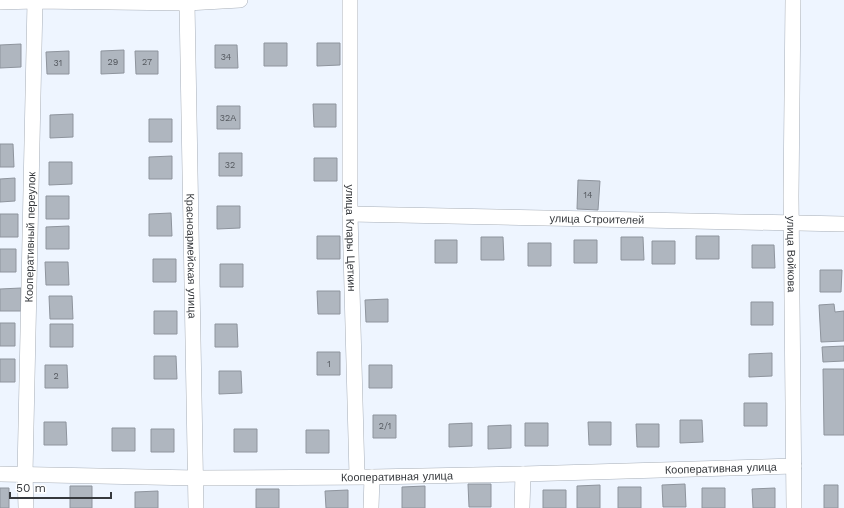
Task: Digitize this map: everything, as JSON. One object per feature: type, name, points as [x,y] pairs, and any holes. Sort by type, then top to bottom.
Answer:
[{"type":"street","points":[[0,2],[187,3],[240,0]]},
{"type":"street","name":"улица Клары Цеткин","points":[[350,0],[350,214],[357,476]]},
{"type":"street","name":"улица Войкова","points":[[793,0],[791,196],[794,508]]},
{"type":"street","name":"Кооперативный переулок","points":[[26,508],[25,474],[35,1]]},
{"type":"street","name":"Красноармейская улица","points":[[187,3],[196,508]]},
{"type":"street","name":"улица Строителей","points":[[350,214],[844,224]]},
{"type":"street","name":"Кооперативная улица","points":[[0,474],[196,478],[372,477],[794,466]]},
{"type":"street","points":[[522,508],[523,474]]},
{"type":"street","points":[[371,508],[372,477]]},
{"type":"building","points":[[264,43],[287,43],[287,66],[264,66]]},
{"type":"building","points":[[317,43],[340,43],[340,65],[317,66]]},
{"type":"building","points":[[21,44],[21,67],[0,68],[0,45]]},
{"type":"building","points":[[215,45],[237,45],[238,68],[215,68]]},
{"type":"building","points":[[124,50],[124,73],[101,74],[101,51]]},
{"type":"building","points":[[69,51],[69,74],[47,74],[46,52]]},
{"type":"building","points":[[135,51],[158,51],[158,74],[136,74]]},
{"type":"building","points":[[313,104],[336,104],[336,127],[314,127]]},
{"type":"building","points":[[217,106],[240,106],[240,129],[217,129]]},
{"type":"building","points":[[73,114],[73,137],[50,138],[50,115]]},
{"type":"building","points":[[149,119],[172,119],[172,142],[149,142]]},
{"type":"building","points":[[0,144],[13,144],[14,167],[0,167]]},
{"type":"building","points":[[219,153],[242,153],[242,176],[219,176]]},
{"type":"building","points":[[172,156],[172,179],[149,179],[149,157]]},
{"type":"building","points":[[314,158],[337,158],[337,181],[314,181]]},
{"type":"building","points":[[49,162],[72,162],[72,184],[49,185]]},
{"type":"building","points":[[15,178],[15,201],[0,202],[0,179]]},
{"type":"building","points":[[578,180],[600,181],[598,210],[577,209]]},
{"type":"building","points":[[46,196],[69,196],[69,219],[46,219]]},
{"type":"building","points":[[217,206],[240,206],[240,228],[217,229]]},
{"type":"building","points":[[171,213],[172,236],[149,236],[149,214]]},
{"type":"building","points":[[0,214],[18,214],[18,237],[0,237]]},
{"type":"building","points":[[69,226],[69,249],[46,249],[46,227]]},
{"type":"building","points":[[317,236],[340,236],[340,259],[317,259]]},
{"type":"building","points":[[696,236],[719,236],[719,259],[696,259]]},
{"type":"building","points":[[481,237],[503,237],[504,260],[481,260]]},
{"type":"building","points":[[621,237],[643,237],[644,260],[621,260]]},
{"type":"building","points":[[435,240],[457,240],[457,263],[435,263]]},
{"type":"building","points":[[574,240],[597,240],[597,263],[574,263]]},
{"type":"building","points":[[652,241],[675,241],[675,264],[652,264]]},
{"type":"building","points":[[528,243],[551,243],[551,266],[528,266]]},
{"type":"building","points":[[752,245],[774,245],[775,268],[752,268]]},
{"type":"building","points":[[0,249],[16,249],[16,272],[0,272]]},
{"type":"building","points":[[153,259],[176,259],[176,282],[153,282]]},
{"type":"building","points":[[45,262],[68,262],[69,285],[46,285]]},
{"type":"building","points":[[220,264],[243,264],[243,287],[220,287]]},
{"type":"building","points":[[820,270],[842,270],[841,292],[820,292]]},
{"type":"building","points":[[21,288],[21,311],[0,311],[0,289]]},
{"type":"building","points":[[317,291],[340,291],[340,314],[318,314]]},
{"type":"building","points":[[49,296],[72,296],[73,319],[50,319]]},
{"type":"building","points":[[388,299],[388,322],[366,322],[365,300]]},
{"type":"building","points":[[751,302],[773,302],[773,325],[751,325]]},
{"type":"building","points":[[834,304],[835,312],[844,311],[844,341],[821,342],[819,305]]},
{"type":"building","points":[[154,311],[177,311],[177,334],[154,334]]},
{"type":"building","points":[[0,323],[15,323],[15,346],[0,346]]},
{"type":"building","points":[[50,324],[73,324],[73,347],[50,347]]},
{"type":"building","points":[[215,324],[237,324],[238,347],[215,347]]},
{"type":"building","points":[[844,346],[844,361],[823,362],[822,347]]},
{"type":"building","points":[[317,352],[340,352],[340,375],[317,375]]},
{"type":"building","points":[[772,353],[772,376],[749,377],[749,354]]},
{"type":"building","points":[[154,356],[176,356],[177,379],[154,379]]},
{"type":"building","points":[[0,359],[15,359],[15,382],[0,382]]},
{"type":"building","points":[[45,365],[67,365],[68,388],[45,388]]},
{"type":"building","points":[[369,365],[392,365],[392,388],[369,388]]},
{"type":"building","points":[[823,369],[844,369],[844,435],[824,435]]},
{"type":"building","points":[[219,371],[241,371],[242,393],[219,394]]},
{"type":"building","points":[[744,403],[767,403],[767,426],[744,426]]},
{"type":"building","points":[[373,415],[396,415],[396,438],[373,438]]},
{"type":"building","points":[[680,420],[702,420],[703,442],[680,443]]},
{"type":"building","points":[[44,422],[66,422],[67,445],[44,445]]},
{"type":"building","points":[[588,422],[611,422],[611,445],[589,445]]},
{"type":"building","points":[[472,423],[472,446],[449,447],[449,424]]},
{"type":"building","points":[[525,423],[548,423],[548,446],[525,446]]},
{"type":"building","points":[[636,424],[659,424],[659,447],[637,447]]},
{"type":"building","points":[[511,425],[511,448],[488,449],[488,426]]},
{"type":"building","points":[[112,428],[135,428],[135,451],[112,451]]},
{"type":"building","points":[[151,429],[174,429],[174,452],[151,452]]},
{"type":"building","points":[[234,429],[257,429],[257,452],[234,452]]},
{"type":"building","points":[[306,430],[329,430],[329,453],[306,453]]},
{"type":"building","points":[[468,484],[491,484],[491,507],[469,507]]},
{"type":"building","points":[[685,484],[686,507],[663,507],[662,485]]},
{"type":"building","points":[[600,485],[600,508],[577,508],[577,486]]},
{"type":"building","points":[[824,485],[838,485],[838,508],[824,508]]},
{"type":"building","points":[[70,486],[92,486],[92,508],[70,508]]},
{"type":"building","points":[[425,486],[425,508],[402,508],[402,487]]},
{"type":"building","points":[[618,487],[641,487],[641,508],[618,508]]},
{"type":"building","points":[[0,488],[9,488],[9,508],[0,508]]},
{"type":"building","points":[[702,488],[725,488],[725,508],[702,508]]},
{"type":"building","points":[[775,488],[775,508],[753,508],[752,489]]},
{"type":"building","points":[[256,489],[279,489],[279,508],[256,508]]},
{"type":"building","points":[[348,490],[348,508],[326,508],[325,491]]},
{"type":"building","points":[[543,490],[566,490],[566,508],[543,508]]},
{"type":"building","points":[[158,491],[158,508],[135,508],[135,492]]}]
